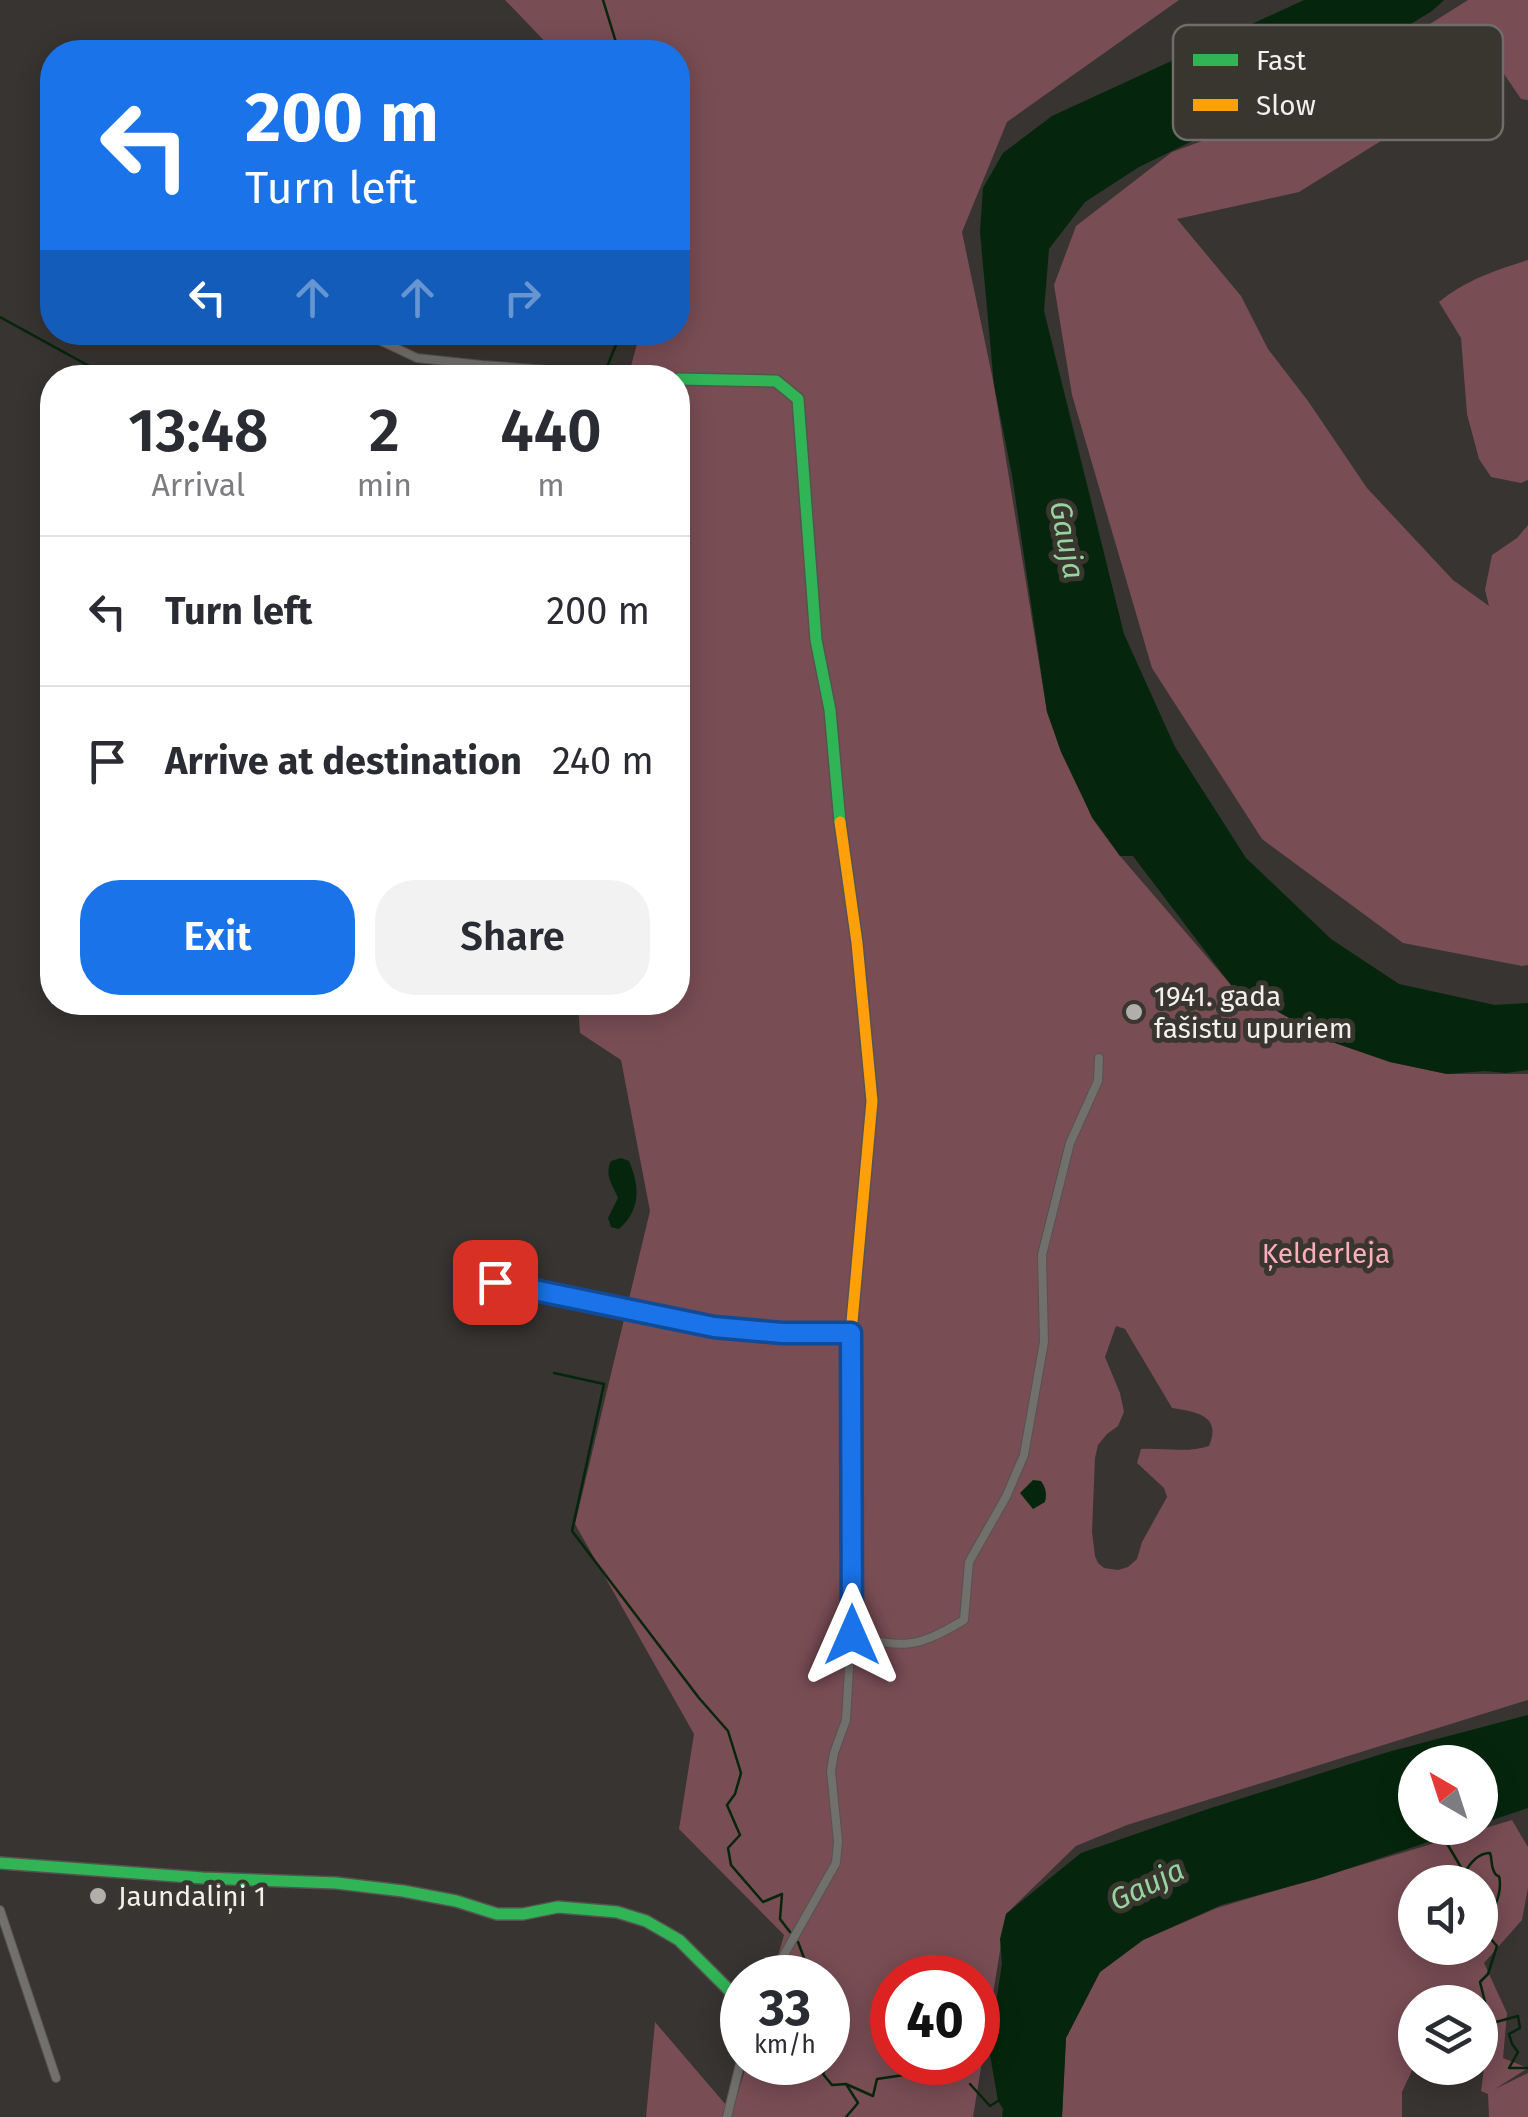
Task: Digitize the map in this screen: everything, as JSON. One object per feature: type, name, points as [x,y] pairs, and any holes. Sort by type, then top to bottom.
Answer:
[{"type":"street","points":[[390,345],[417,358],[474,365]]},
{"type":"street","points":[[690,379],[776,382],[798,399],[816,640],[830,710],[872,1101],[851,1333],[852,1635],[846,1720],[830,1771],[838,1841],[836,1863],[783,1955]]},
{"type":"street","points":[[852,1635],[890,1646],[930,1640],[964,1620],[969,1562],[1006,1497],[1024,1455],[1044,1342],[1042,1254],[1070,1143],[1098,1081],[1099,1058]]},
{"type":"street","points":[[495,1282],[714,1327],[782,1333],[851,1333]]},
{"type":"street","points":[[0,1863],[336,1883],[439,1898],[498,1914],[558,1907],[617,1912],[646,1921],[680,1940],[720,1981]]},
{"type":"street","points":[[0,1910],[56,2078]]},
{"type":"street","points":[[727,2117],[735,2085]]},
{"type":"green space","name":"Ķelderleja","points":[[505,0],[1179,0],[1007,122],[962,232],[994,385],[1047,712],[1092,818],[1231,985],[1335,1043],[1390,1062],[1447,1074],[1528,1074],[1528,1700],[1127,1825],[1076,1846],[1006,1914],[999,1955],[870,1955],[870,2085],[978,2085],[973,2117],[646,2117],[655,2022],[732,2112],[740,2085],[850,2085],[850,1955],[778,1955],[784,1935],[679,1829],[694,1734],[575,1524],[650,1211],[621,1060],[580,1033],[579,1015],[690,1015],[690,365],[631,365],[637,345],[690,345],[690,40],[543,40]],"holes":[[[1116,1326],[1125,1329],[1172,1408],[1209,1421],[1209,1446],[1141,1449],[1137,1463],[1164,1488],[1167,1497],[1137,1559],[1118,1570],[1104,1568],[1095,1556],[1092,1532],[1095,1458],[1098,1445],[1118,1426],[1124,1412],[1105,1357]]]},
{"type":"green space","points":[[1468,0],[1528,0],[1528,100],[1521,99],[1503,74],[1503,25],[1428,25]]},
{"type":"green space","points":[[1205,140],[1383,140],[1299,192],[1177,219],[1241,296],[1268,349],[1367,488],[1453,580],[1489,606],[1485,590],[1492,555],[1528,525],[1528,965],[1403,943],[1262,839],[1152,668],[1072,395],[1054,285],[1076,226],[1172,152]]},
{"type":"green space","points":[[1528,260],[1528,480],[1521,483],[1491,477],[1479,459],[1467,414],[1461,338],[1439,302],[1470,282]]},
{"type":"green space","points":[[1512,1820],[1528,1847],[1528,1888],[1522,1920],[1498,1947],[1498,1865],[1398,1865],[1398,1965],[1485,1965],[1494,1985],[1398,1985],[1398,2085],[1405,2085],[1402,2117],[1062,2117],[1066,2038],[1100,1972],[1143,1940],[1217,1908],[1428,1845],[1498,1845],[1498,1824]]},
{"type":"green space","points":[[1498,1993],[1507,2013],[1503,2058],[1528,2068],[1495,2089],[1528,2073],[1528,2117],[1489,2117],[1488,2094],[1481,2091],[1482,2085],[1498,2085]]},
{"type":"water","points":[[1304,0],[1444,0],[1409,25],[1250,25]]},
{"type":"water","name":"Gauja","points":[[1173,60],[1173,140],[1195,140],[1139,167],[1085,202],[1049,249],[1044,311],[1124,634],[1175,747],[1246,858],[1331,939],[1399,984],[1495,1005],[1528,1003],[1528,1070],[1447,1074],[1390,1062],[1335,1043],[1231,985],[1133,856],[1120,856],[1092,817],[1047,712],[1012,475],[994,385],[980,232],[983,188],[1003,153],[1052,116]]},
{"type":"water","points":[[611,1161],[629,1161],[636,1197],[631,1214],[619,1229],[611,1227],[608,1218],[618,1198],[608,1171]]},
{"type":"water","points":[[1033,1480],[1041,1481],[1046,1494],[1045,1502],[1033,1509],[1020,1493]]},
{"type":"water","points":[[1528,1715],[1528,1808],[1498,1818],[1498,1745],[1414,1745]]},
{"type":"water","name":"Gauja","points":[[1398,1749],[1398,1845],[1419,1845],[1221,1905],[1143,1940],[1100,1972],[1066,2038],[1062,2117],[1002,2117],[995,2085],[1000,2085],[1000,1939],[1006,1914],[1081,1853]]},
{"type":"waterway","points":[[603,0],[615,40]]},
{"type":"waterway","points":[[0,317],[40,339]]},
{"type":"waterway","points":[[51,345],[87,365]]},
{"type":"waterway","points":[[608,365],[616,345]]},
{"type":"waterway","points":[[554,1373],[604,1384],[572,1531],[728,1731],[741,1773],[727,1805],[740,1835],[728,1848],[731,1865],[763,1902],[782,1894],[780,1919],[790,1932]]},
{"type":"waterway","points":[[1448,1845],[1462,1869],[1490,1853],[1499,1877],[1500,1889],[1486,1923],[1489,1937],[1497,1946],[1488,1974],[1480,1982],[1488,2014],[1496,2022],[1518,2016],[1520,2028],[1509,2034],[1518,2052],[1509,2068],[1528,2068]]},
{"type":"waterway","points":[[798,1942],[803,1955]]},
{"type":"waterway","points":[[846,2117],[858,2103],[846,2084],[873,2096],[876,2085]]},
{"type":"waterway","points":[[971,2085],[990,2106],[998,2101]]},
{"type":"traffic: fast","points":[[690,379],[776,381],[798,399],[816,640],[830,710],[840,822]]},
{"type":"traffic: fast","points":[[0,1863],[336,1883],[456,1901],[497,1914],[558,1907],[617,1912],[646,1921],[679,1940],[720,1981]]},
{"type":"traffic: slow","points":[[840,822],[857,943],[872,1101],[851,1333],[851,1635]]},
{"type":"place","name":"1941. gada fašistu upuriem","points":[[1134,1012]]},
{"type":"place","name":"Jaundaliņi 1","points":[[98,1896]]},
{"type":"route","points":[[495,1282],[714,1327],[782,1333],[851,1333],[852,1635]]}]
